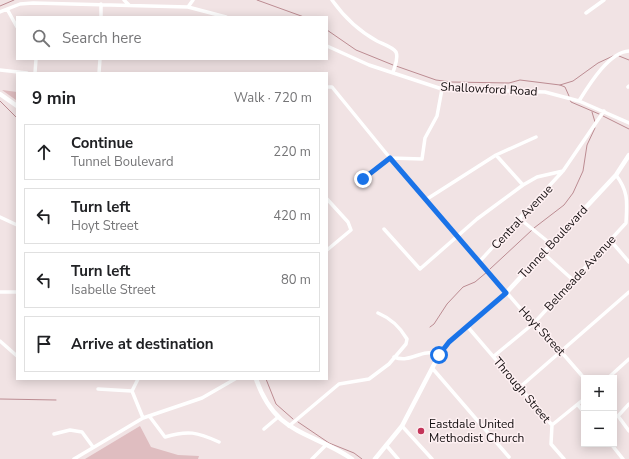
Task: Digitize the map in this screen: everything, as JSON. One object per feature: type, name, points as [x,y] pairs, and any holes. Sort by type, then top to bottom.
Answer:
[{"type":"main road","points":[[0,94],[16,105]]},
{"type":"main road","name":"Tunnel Boulevard","points":[[375,459],[402,426],[439,355],[449,342],[506,293],[616,175],[629,155]]},
{"type":"main road","points":[[256,380],[268,406],[278,418],[289,426],[352,459]]},
{"type":"street","points":[[124,0],[129,6]]},
{"type":"street","points":[[188,7],[193,0]]},
{"type":"street","points":[[332,0],[347,19],[365,34],[394,49],[397,54],[397,60],[393,73]]},
{"type":"street","points":[[586,13],[604,0]]},
{"type":"street","points":[[0,12],[20,4],[101,4],[188,7],[222,16]]},
{"type":"street","points":[[100,16],[101,4]]},
{"type":"street","points":[[6,9],[16,25]]},
{"type":"street","name":"Shallowford Road","points":[[328,46],[393,73],[442,89],[535,91],[579,101],[629,123]]},
{"type":"street","points":[[579,101],[590,82],[610,60],[622,52],[629,51]]},
{"type":"street","points":[[35,72],[36,60]]},
{"type":"street","points":[[99,72],[100,60]]},
{"type":"street","points":[[0,70],[18,72]]},
{"type":"street","name":"Hoyt Street","points":[[328,87],[332,87],[390,158],[427,199],[506,293],[559,353],[564,355],[581,375]]},
{"type":"street","points":[[363,179],[390,158],[422,159],[425,138],[437,116],[442,89]]},
{"type":"street","name":"Central Avenue","points":[[480,261],[563,171],[604,111]]},
{"type":"street","points":[[427,199],[496,155],[536,137]]},
{"type":"street","points":[[496,155],[523,185]]},
{"type":"street","points":[[384,230],[420,269],[483,214],[523,185],[541,176],[563,171]]},
{"type":"street","name":"Belmeade Avenue","points":[[494,356],[534,323],[626,223],[628,202],[624,186],[616,175]]},
{"type":"street","points":[[328,200],[348,222],[351,230],[328,249]]},
{"type":"street","points":[[0,217],[16,225]]},
{"type":"street","points":[[520,219],[551,244]]},
{"type":"street","points":[[611,241],[629,262]]},
{"type":"street","points":[[543,253],[573,280]]},
{"type":"street","points":[[0,292],[16,292]]},
{"type":"street","points":[[520,387],[629,292]]},
{"type":"street","points":[[289,426],[332,388],[339,384],[369,379],[389,364],[406,344],[407,339],[402,331],[394,323],[378,313]]},
{"type":"street","name":"Through Street","points":[[467,326],[552,425],[551,444],[564,459]]},
{"type":"street","points":[[0,341],[16,355]]},
{"type":"street","points":[[395,356],[407,359],[425,351],[439,355]]},
{"type":"street","points":[[612,375],[629,360]]},
{"type":"street","points":[[433,369],[509,457]]},
{"type":"street","points":[[138,380],[132,391],[143,418]]},
{"type":"street","points":[[74,459],[143,418],[150,417],[202,398],[233,380]]},
{"type":"street","points":[[98,389],[132,391]]},
{"type":"street","points":[[552,425],[581,402]]},
{"type":"street","points":[[578,404],[583,411]]},
{"type":"street","points":[[629,404],[618,416],[629,431]]},
{"type":"street","points":[[150,417],[165,437],[179,432],[198,432],[219,442]]},
{"type":"street","points":[[264,429],[278,418]]},
{"type":"street","points":[[402,426],[432,459]]},
{"type":"street","points":[[54,434],[70,430],[82,432],[93,447]]},
{"type":"street","points":[[312,459],[326,445]]},
{"type":"street","points":[[386,445],[398,459]]},
{"type":"street","points":[[613,447],[623,459]]},
{"type":"shaded area","points":[[2,90],[16,92],[16,100]]},
{"type":"shaded area","points":[[140,426],[151,447],[178,455],[199,456],[198,459],[85,459]]},
{"type":"waterway","points":[[0,6],[14,0]]},
{"type":"waterway","points":[[257,0],[301,16]]},
{"type":"waterway","points":[[328,31],[356,50],[393,65]]},
{"type":"waterway","points":[[560,85],[573,81],[598,63],[613,56]]},
{"type":"waterway","points":[[619,56],[629,60]]},
{"type":"waterway","points":[[396,66],[436,80],[451,82],[509,83],[520,80],[560,85],[565,87],[569,96]]},
{"type":"waterway","points":[[570,100],[571,102],[599,114]]},
{"type":"waterway","points":[[0,101],[16,117]]},
{"type":"waterway","points":[[592,112],[595,122]]},
{"type":"waterway","points":[[603,116],[629,129]]},
{"type":"waterway","points":[[534,228],[564,205],[573,193],[583,171],[587,145],[595,128]]},
{"type":"waterway","points":[[490,269],[532,230]]},
{"type":"waterway","points":[[430,327],[434,324],[447,304],[463,287],[475,282],[487,272]]},
{"type":"waterway","points":[[266,380],[276,404],[293,419]]},
{"type":"waterway","points":[[0,399],[56,400]]},
{"type":"waterway","points":[[298,422],[329,443],[354,453],[362,459]]},
{"type":"place","name":"Eastdale United Methodist Church","points":[[421,431]]},
{"type":"route","points":[[363,179],[390,158],[427,199],[506,293],[449,342],[439,355]]}]
